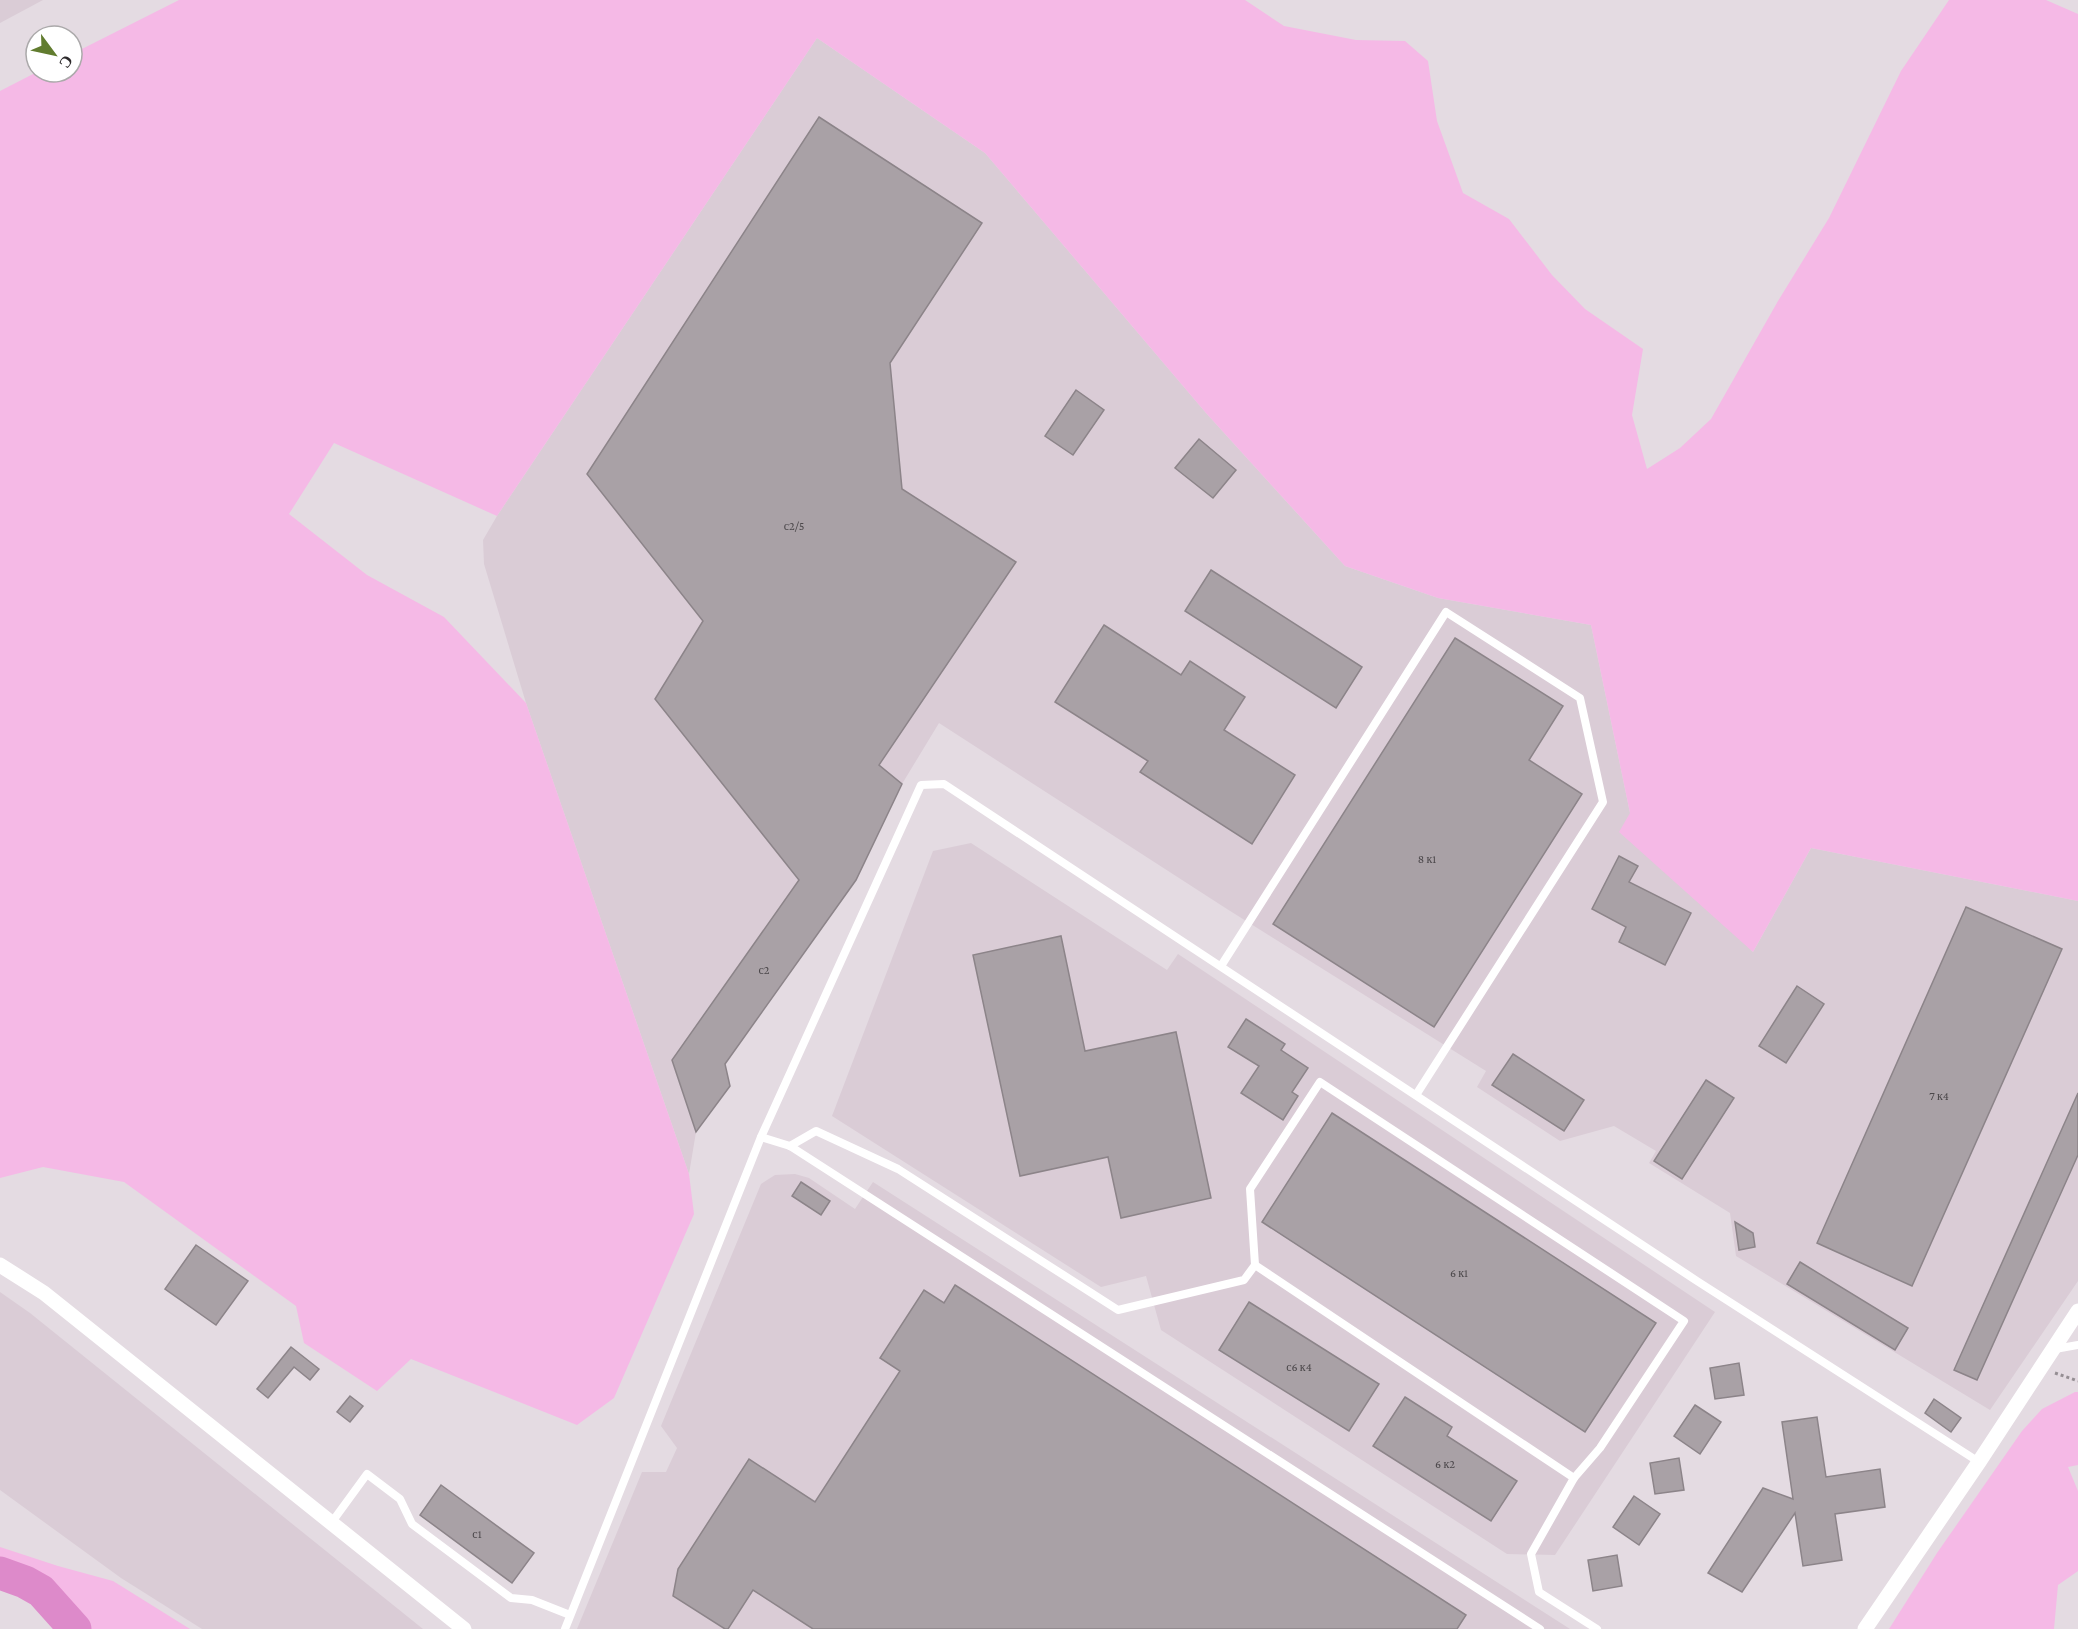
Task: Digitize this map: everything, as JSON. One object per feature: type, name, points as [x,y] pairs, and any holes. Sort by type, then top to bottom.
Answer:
[{"type":"street","points":[[0,1265],[44,1293],[464,1629]]},
{"type":"street","points":[[1865,1629],[2042,1368],[2078,1311]]},
{"type":"lane","points":[[1221,966],[1446,612],[1580,698],[1603,802],[1416,1095]]},
{"type":"lane","points":[[565,1629],[761,1137],[921,785],[944,783],[1707,1287],[1979,1462]]},
{"type":"lane","points":[[790,1146],[816,1131],[898,1169],[1118,1310],[1244,1280],[1255,1265],[1250,1189],[1320,1082],[1684,1321],[1600,1448],[1574,1478],[1531,1554],[1539,1592],[1597,1629]]},
{"type":"lane","points":[[761,1137],[790,1146],[1540,1629]]},
{"type":"lane","points":[[1255,1265],[1574,1478]]},
{"type":"lane","points":[[2054,1350],[2078,1346]]},
{"type":"lane","points":[[332,1522],[367,1474],[400,1499],[412,1524],[511,1598],[532,1600],[570,1615]]},
{"type":"path","points":[[2042,1368],[2078,1381]]},
{"type":"shaded area","points":[[0,0],[43,0],[0,23]]},
{"type":"shaded area","points":[[179,0],[1245,0],[1284,26],[1356,40],[1405,41],[1428,61],[1437,121],[1463,193],[1509,219],[1552,275],[1585,309],[1643,349],[1632,415],[1647,469],[1680,448],[1711,419],[1778,301],[1829,218],[1901,71],[1949,0],[2046,0],[2078,14],[2078,901],[1811,848],[1753,952],[1619,832],[1630,813],[1591,625],[1438,598],[1345,566],[1206,413],[985,153],[817,38],[497,516],[334,443],[289,514],[367,575],[444,617],[526,703],[689,1174],[694,1214],[614,1398],[577,1425],[411,1359],[377,1391],[304,1343],[296,1306],[124,1182],[43,1167],[0,1178],[0,91],[24,79],[24,84],[84,84],[84,48]]},
{"type":"shaded area","points":[[817,38],[985,153],[1206,413],[1345,566],[1438,598],[1591,625],[1630,813],[1753,952],[1811,848],[2078,901],[2078,1281],[1990,1410],[1736,1256],[1730,1213],[1649,1163],[1656,1151],[1614,1126],[1560,1141],[1477,1087],[1486,1071],[1227,909],[939,723],[902,784],[856,880],[725,1064],[730,1086],[696,1132],[689,1174],[526,703],[484,564],[483,540]]},
{"type":"shaded area","points":[[971,843],[1167,970],[1178,954],[1715,1312],[1555,1555],[1507,1554],[1161,1330],[1146,1276],[1101,1287],[832,1116],[933,851]]},
{"type":"shaded area","points":[[795,1174],[809,1178],[855,1209],[873,1182],[1570,1629],[577,1629],[642,1472],[666,1472],[677,1448],[661,1426],[761,1184],[775,1175]]},
{"type":"shaded area","points":[[0,1292],[30,1313],[423,1629],[202,1629],[121,1578],[0,1490]]},
{"type":"shaded area","points":[[2078,1392],[2078,1465],[2068,1467],[2078,1491],[2078,1571],[2058,1585],[2054,1629],[1889,1629],[1937,1553],[2022,1431],[2042,1409]]},
{"type":"shaded area","points":[[0,1547],[113,1581],[190,1629],[83,1629],[51,1591],[0,1568]]},
{"type":"building","points":[[819,117],[982,223],[890,363],[902,489],[1016,562],[879,765],[902,784],[856,880],[725,1064],[730,1086],[696,1132],[672,1060],[799,880],[655,699],[703,621],[587,474]]},
{"type":"building","points":[[1076,390],[1104,410],[1073,455],[1045,436]]},
{"type":"building","points":[[1199,439],[1236,470],[1213,498],[1175,468]]},
{"type":"building","points":[[1211,570],[1362,667],[1336,708],[1185,611]]},
{"type":"building","points":[[1104,625],[1181,675],[1190,661],[1245,697],[1224,730],[1295,775],[1252,844],[1140,772],[1148,761],[1055,702]]},
{"type":"building","points":[[1455,638],[1563,706],[1529,760],[1582,794],[1434,1027],[1273,924]]},
{"type":"building","points":[[1619,856],[1638,866],[1629,882],[1691,913],[1665,965],[1619,942],[1626,927],[1592,909]]},
{"type":"building","points":[[1966,907],[2062,949],[1912,1286],[1817,1243]]},
{"type":"building","points":[[1061,936],[1085,1051],[1176,1032],[1211,1198],[1121,1218],[1108,1157],[1020,1176],[973,955]]},
{"type":"building","points":[[1797,986],[1824,1004],[1786,1063],[1759,1046]]},
{"type":"building","points":[[1246,1019],[1285,1044],[1281,1050],[1308,1068],[1292,1092],[1298,1096],[1283,1120],[1241,1093],[1259,1066],[1228,1047]]},
{"type":"building","points":[[1513,1054],[1584,1100],[1564,1131],[1492,1085]]},
{"type":"building","points":[[1706,1080],[1734,1098],[1682,1179],[1654,1161]]},
{"type":"building","points":[[2078,1093],[2078,1155],[1977,1380],[1954,1370]]},
{"type":"building","points":[[1332,1113],[1656,1323],[1585,1432],[1262,1222]]},
{"type":"building","points":[[801,1182],[830,1201],[821,1215],[792,1196]]},
{"type":"building","points":[[1735,1222],[1753,1233],[1755,1247],[1739,1250]]},
{"type":"building","points":[[196,1245],[248,1281],[216,1325],[165,1289]]},
{"type":"building","points":[[1800,1262],[1908,1328],[1895,1350],[1787,1284]]},
{"type":"building","points":[[955,1285],[1466,1615],[1457,1629],[813,1629],[753,1590],[728,1629],[725,1629],[673,1596],[678,1569],[749,1459],[815,1502],[900,1371],[880,1358],[924,1290],[944,1303]]},
{"type":"building","points":[[1249,1302],[1379,1384],[1349,1431],[1219,1350]]},
{"type":"building","points":[[291,1347],[319,1369],[310,1380],[294,1367],[268,1398],[257,1389]]},
{"type":"building","points":[[1739,1363],[1744,1395],[1715,1399],[1710,1368]]},
{"type":"building","points":[[350,1396],[363,1406],[350,1422],[337,1412]]},
{"type":"building","points":[[1405,1397],[1452,1427],[1447,1436],[1517,1481],[1491,1521],[1373,1446]]},
{"type":"building","points":[[1934,1399],[1961,1418],[1951,1432],[1925,1413]]},
{"type":"building","points":[[1695,1405],[1721,1422],[1700,1454],[1674,1436]]},
{"type":"building","points":[[1817,1417],[1826,1477],[1880,1469],[1885,1507],[1835,1514],[1842,1560],[1803,1566],[1795,1513],[1742,1592],[1708,1573],[1763,1488],[1793,1499],[1782,1422]]},
{"type":"building","points":[[1679,1458],[1684,1490],[1655,1494],[1650,1463]]},
{"type":"building","points":[[441,1485],[534,1553],[512,1583],[420,1515]]},
{"type":"building","points":[[1634,1496],[1660,1514],[1639,1545],[1613,1527]]},
{"type":"building","points":[[1617,1555],[1622,1586],[1593,1591],[1588,1560]]},
{"type":"waterway","points":[[0,1573],[25,1582],[41,1591],[75,1629]]}]
